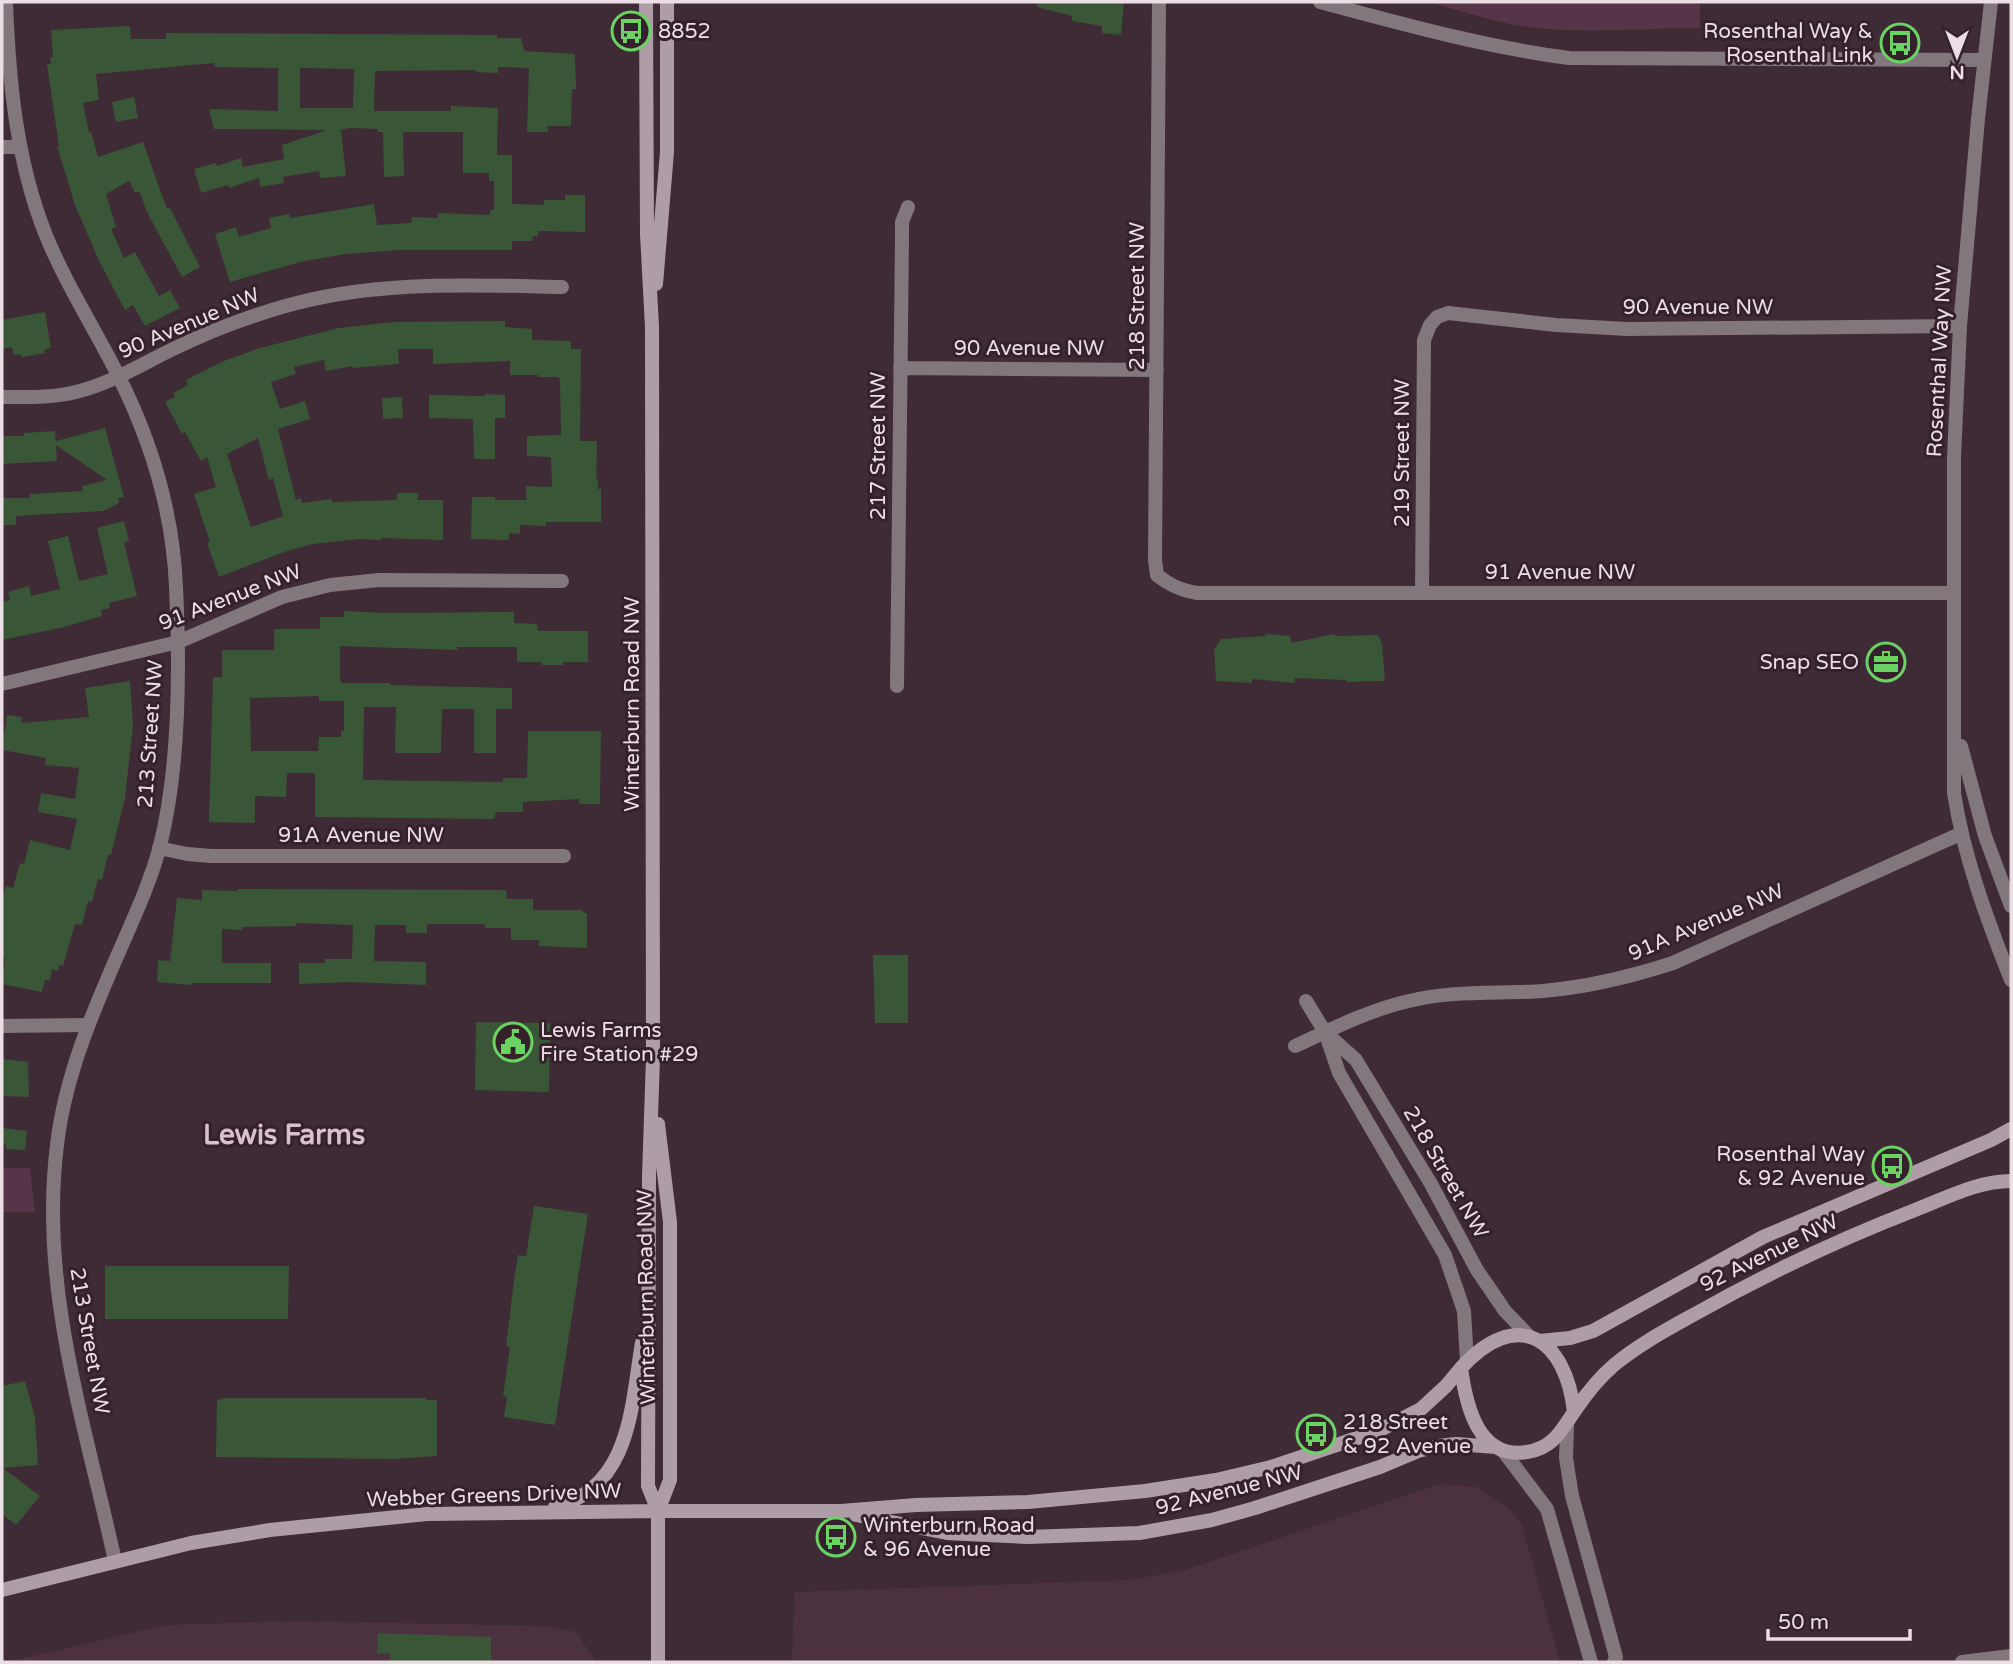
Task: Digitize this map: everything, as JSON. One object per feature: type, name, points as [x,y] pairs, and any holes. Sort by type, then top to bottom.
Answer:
[{"type":"main road","name":"Winterburn Road NW","points":[[646,2],[647,234],[652,327],[653,1081],[649,1176],[648,1486],[658,1511]]},
{"type":"main road","name":"Winterburn Road NW","points":[[652,327],[667,152],[667,2]]},
{"type":"main road","name":"Winterburn Road NW","points":[[653,1081],[670,1222],[670,1480],[658,1511],[658,1662]]},
{"type":"main road","name":"92 Avenue NW","points":[[658,1511],[841,1511],[916,1504],[1028,1502],[1145,1491],[1216,1480],[1271,1467],[1378,1431],[1421,1409],[1492,1341],[1510,1336],[1570,1338],[1593,1331],[1763,1237],[1992,1140],[2011,1129]]},
{"type":"main road","name":"92 Avenue NW","points":[[841,1511],[947,1533],[1028,1537],[1139,1533],[1212,1520],[1255,1508],[1438,1446],[1456,1444],[1525,1452],[1542,1448],[1556,1439],[1586,1395],[1614,1365],[1723,1298],[1863,1230],[1961,1192],[1994,1182],[2011,1181]]},
{"type":"main road","points":[[533,1512],[573,1502],[600,1483],[613,1463],[629,1423],[636,1395],[649,1305]]},
{"type":"main road","points":[[1534,1338],[1557,1358],[1564,1372],[1571,1390],[1570,1419]]},
{"type":"main road","points":[[1464,1365],[1468,1408],[1484,1437],[1500,1450]]},
{"type":"main road","name":"Webber Greens Drive NW","points":[[2,1590],[191,1543],[270,1530],[427,1514],[658,1511]]},
{"type":"street","name":"213 Street NW","points":[[6,2],[12,101],[20,147],[45,232],[145,433],[165,501],[176,582],[178,642],[174,754],[159,848],[71,1077],[57,1144],[54,1262],[59,1309],[115,1561]]},
{"type":"street","name":"218 Street NW","points":[[1159,2],[1155,560],[1157,575],[1168,584]]},
{"type":"street","points":[[1320,2],[1450,37],[1569,58],[1984,60]]},
{"type":"street","name":"Rosenthal Way NW","points":[[1992,2],[1984,60],[1960,326],[1954,458],[1954,793],[1960,834],[1984,911],[2011,980]]},
{"type":"street","points":[[2,147],[20,147]]},
{"type":"street","name":"217 Street NW","points":[[897,686],[902,222],[908,207]]},
{"type":"street","name":"90 Avenue NW","points":[[2,397],[45,397],[77,392],[118,376],[237,320],[324,295],[384,286],[562,286]]},
{"type":"street","name":"90 Avenue NW","points":[[1437,317],[1459,313],[1556,325],[1627,329],[1960,326]]},
{"type":"street","name":"219 Street NW","points":[[1422,593],[1424,340],[1430,325],[1437,317]]},
{"type":"street","name":"90 Avenue NW","points":[[900,368],[1157,370]]},
{"type":"street","name":"91 Avenue NW","points":[[2,684],[178,642],[282,597],[330,584],[379,580],[562,581]]},
{"type":"street","name":"91 Avenue NW","points":[[1168,584],[1197,593],[1953,593]]},
{"type":"street","name":"Rosenthal Way NW","points":[[1955,724],[1984,836],[2011,906]]},
{"type":"street","name":"91A Avenue NW","points":[[1295,1046],[1374,1011],[1409,1000],[1444,994],[1575,988],[1613,982],[1640,974],[1673,963],[1960,834]]},
{"type":"street","name":"91A Avenue NW","points":[[159,848],[211,856],[564,856]]},
{"type":"street","name":"218 Street NW","points":[[1306,1001],[1325,1032],[1339,1073],[1445,1255],[1464,1311],[1464,1365]]},
{"type":"street","points":[[2,1026],[89,1025]]},
{"type":"street","name":"218 Street NW","points":[[1325,1032],[1356,1060],[1431,1184],[1477,1270],[1506,1311],[1534,1338]]},
{"type":"street","points":[[1570,1419],[1566,1458],[1570,1487],[1616,1657],[1614,1662]]},
{"type":"street","points":[[1500,1450],[1547,1509],[1591,1662]]},
{"type":"street","points":[[1962,1662],[2011,1656]]},
{"type":"shaded area","points":[[1428,2],[1700,2],[1700,28],[1592,30],[1527,27]]},
{"type":"shaded area","points":[[2,1168],[30,1168],[35,1212],[2,1212]]},
{"type":"shaded area","points":[[1440,1484],[1477,1487],[1507,1507],[1522,1525],[1560,1662],[792,1662],[794,1592],[1128,1580],[1182,1571]]},
{"type":"shaded area","points":[[295,1621],[542,1626],[576,1632],[596,1662],[7,1662],[166,1625]]},
{"type":"building","points":[[1037,2],[1124,2],[1121,35],[1102,33],[1102,26],[1072,21],[1072,16],[1037,7]]},
{"type":"building","points":[[130,26],[131,39],[166,39],[166,33],[497,35],[497,38],[521,38],[524,51],[575,54],[576,89],[572,89],[571,126],[547,126],[548,132],[527,132],[529,68],[498,67],[498,73],[476,70],[375,71],[374,111],[451,111],[451,106],[498,108],[497,155],[512,155],[512,204],[544,205],[544,200],[565,200],[565,195],[585,195],[585,232],[538,231],[538,236],[533,236],[532,241],[512,241],[512,250],[401,250],[345,254],[300,262],[230,282],[215,234],[236,227],[239,237],[271,228],[269,218],[289,214],[290,218],[374,204],[377,225],[411,223],[412,217],[438,218],[438,213],[490,215],[490,210],[494,210],[494,181],[489,181],[489,173],[463,173],[463,132],[403,132],[404,176],[384,177],[383,132],[378,132],[378,129],[349,128],[341,130],[346,176],[320,178],[319,171],[283,177],[284,183],[260,187],[259,178],[229,188],[228,185],[201,193],[194,169],[216,163],[217,166],[241,158],[243,167],[284,159],[282,145],[327,130],[214,129],[209,109],[278,111],[278,68],[215,67],[214,63],[96,74],[99,100],[83,103],[89,133],[91,132],[98,157],[143,142],[167,209],[170,208],[200,267],[182,277],[148,214],[139,191],[135,193],[129,181],[106,194],[116,227],[111,229],[124,258],[135,252],[159,296],[170,290],[180,308],[145,326],[133,305],[125,310],[100,263],[75,205],[57,146],[47,64],[51,64],[50,57],[53,57],[51,30]],"holes":[[[300,68],[354,69],[353,108],[300,108]]]},
{"type":"building","points":[[134,97],[138,118],[116,122],[112,102]]},
{"type":"building","points":[[45,312],[51,348],[44,350],[45,353],[21,357],[21,354],[14,355],[12,347],[2,349],[2,320]]},
{"type":"building","points":[[505,321],[505,327],[532,329],[532,340],[571,341],[571,349],[581,349],[580,441],[597,441],[596,479],[598,489],[601,489],[601,522],[520,525],[520,534],[509,533],[509,540],[471,539],[472,497],[526,500],[526,486],[552,487],[551,458],[527,456],[527,436],[561,435],[560,379],[538,375],[510,375],[510,361],[433,364],[433,349],[398,349],[399,364],[352,366],[326,371],[324,360],[294,367],[296,374],[271,382],[280,409],[305,401],[310,419],[278,429],[296,500],[301,498],[302,503],[332,499],[332,502],[397,500],[397,493],[418,493],[418,500],[443,500],[443,540],[381,538],[313,544],[219,577],[194,494],[216,487],[207,457],[201,461],[185,432],[182,434],[165,402],[175,397],[173,393],[188,385],[186,380],[224,361],[260,348],[339,328],[393,322]],"holes":[[[258,438],[269,480],[273,478],[283,516],[251,527],[227,454]]]},
{"type":"building","points":[[429,395],[505,395],[505,418],[495,418],[495,459],[474,459],[473,419],[429,418]]},
{"type":"building","points":[[402,397],[403,418],[383,419],[382,398]]},
{"type":"building","points":[[105,428],[124,497],[118,498],[119,503],[103,511],[16,516],[16,525],[2,525],[2,498],[30,498],[29,494],[83,491],[82,486],[107,480],[56,445],[57,461],[2,464],[2,436],[55,431],[56,441]]},
{"type":"building","points":[[124,521],[129,541],[124,543],[137,596],[109,603],[110,608],[101,610],[102,616],[2,640],[2,602],[10,600],[8,592],[29,586],[31,596],[60,589],[48,541],[68,536],[79,581],[108,574],[97,528]]},
{"type":"building","points":[[344,611],[514,612],[514,623],[537,624],[538,631],[588,631],[588,662],[542,665],[542,662],[517,662],[517,647],[457,647],[457,650],[340,646],[340,676],[341,683],[512,688],[512,709],[496,709],[496,753],[474,753],[474,709],[442,709],[441,753],[395,753],[396,707],[364,707],[363,780],[503,782],[503,778],[527,778],[528,731],[601,731],[600,804],[579,804],[579,799],[523,802],[523,812],[496,812],[494,819],[315,817],[315,773],[287,773],[286,797],[255,796],[255,823],[209,822],[213,677],[222,677],[222,650],[274,650],[274,629],[320,629],[320,617],[344,617]],"holes":[[[319,696],[319,701],[344,701],[344,731],[341,731],[341,737],[319,737],[318,751],[251,751],[250,698]]]},
{"type":"building","points":[[1266,634],[1290,636],[1292,643],[1334,634],[1378,635],[1382,644],[1385,681],[1346,682],[1295,678],[1295,683],[1252,679],[1252,683],[1216,681],[1214,650],[1221,639]]},
{"type":"building","points":[[130,681],[133,726],[125,798],[102,880],[98,879],[92,902],[88,901],[82,925],[75,924],[63,966],[59,965],[58,971],[52,969],[50,980],[45,980],[42,992],[2,984],[5,958],[2,957],[2,901],[6,886],[13,888],[20,863],[24,864],[30,840],[70,850],[77,819],[38,812],[41,793],[75,799],[79,768],[45,765],[46,758],[2,750],[7,715],[22,717],[21,723],[89,717],[85,688]]},
{"type":"building","points":[[202,890],[506,890],[507,899],[533,899],[533,910],[583,910],[583,913],[587,913],[587,948],[539,946],[539,940],[511,940],[511,928],[485,928],[485,924],[427,924],[427,933],[406,933],[406,925],[375,925],[374,961],[426,962],[426,985],[351,982],[299,984],[299,963],[352,959],[353,925],[296,923],[296,926],[242,927],[242,930],[222,929],[222,963],[271,963],[271,983],[191,985],[157,982],[158,960],[170,961],[177,898],[202,900]]},
{"type":"building","points":[[873,955],[908,955],[908,1023],[875,1023]]},
{"type":"building","name":"Lewis Farms Fire Station #29","points":[[476,1022],[550,1023],[549,1092],[475,1090]]},
{"type":"building","points":[[2,1059],[28,1062],[29,1097],[2,1096]]},
{"type":"building","points":[[2,1128],[27,1131],[25,1150],[6,1149],[6,1144],[2,1144]]},
{"type":"building","points":[[534,1206],[588,1214],[555,1425],[504,1417],[507,1397],[503,1396],[510,1347],[506,1346],[514,1280],[518,1255],[526,1256]]},
{"type":"building","points":[[105,1266],[289,1266],[288,1319],[105,1319]]},
{"type":"building","points":[[25,1381],[35,1417],[38,1465],[3,1468],[40,1496],[16,1525],[2,1514],[2,1386]]},
{"type":"building","points":[[217,1400],[437,1400],[437,1456],[395,1459],[216,1457]]},
{"type":"building","points":[[378,1633],[491,1637],[491,1662],[390,1662],[390,1653],[377,1654]]},
{"type":"place","name":"8852","points":[[631,31]]},
{"type":"place","name":"Rosenthal Way & Rosenthal Link","points":[[1900,43]]},
{"type":"place","name":"Snap SEO","points":[[1886,662]]},
{"type":"place","name":"Lewis Farms Fire Station #29","points":[[513,1042]]},
{"type":"place","name":"Rosenthal Way & 92 Avenue","points":[[1892,1166]]},
{"type":"place","name":"218 Street & 92 Avenue","points":[[1316,1434]]},
{"type":"place","name":"Winterburn Road & 96 Avenue","points":[[836,1537]]},
{"type":"district","name":"Lewis Farms","points":[[284,1134]]}]
